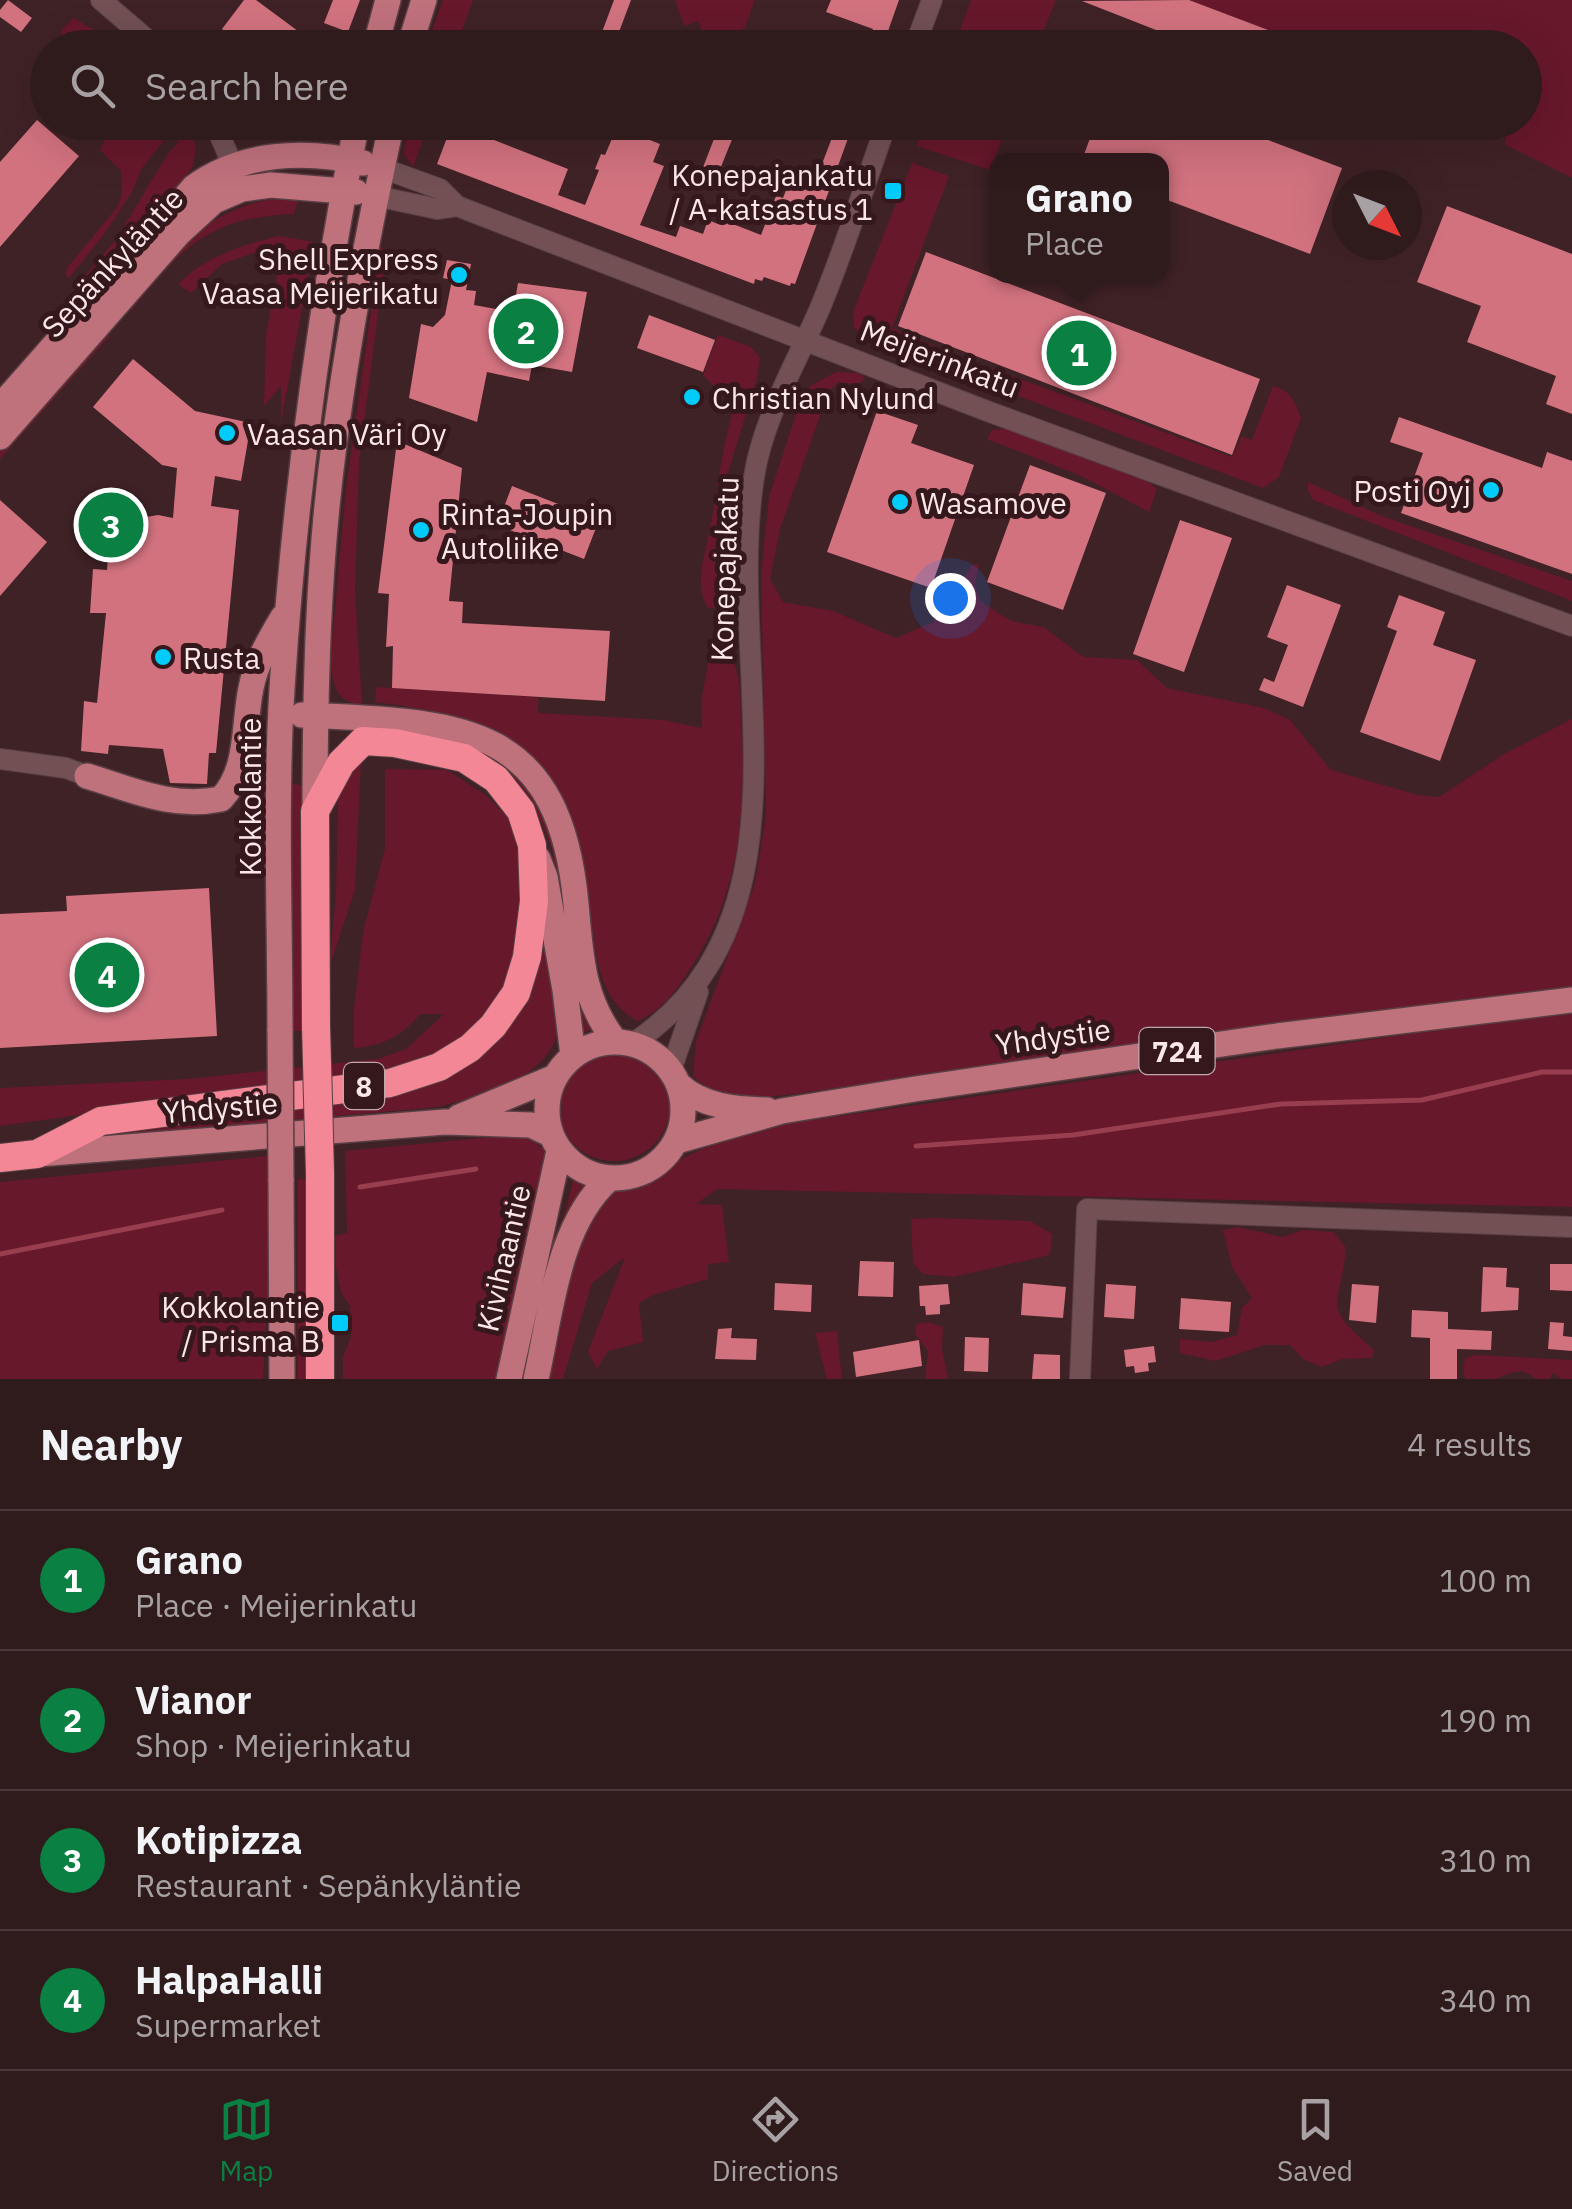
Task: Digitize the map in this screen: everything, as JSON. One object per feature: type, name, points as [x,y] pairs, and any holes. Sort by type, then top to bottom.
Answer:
[{"type":"highway","name":"8","points":[[37,1154],[101,1121],[390,1083],[439,1067],[470,1048],[494,1026],[516,993],[527,957],[534,902],[532,845],[521,810],[482,768],[445,752],[364,741],[342,762],[315,811],[316,1026],[320,1173],[320,1379]]},
{"type":"highway","name":"Yhdystie","points":[[0,1158],[37,1154]]},
{"type":"main road","points":[[379,30],[388,0]]},
{"type":"main road","points":[[415,30],[424,0]]},
{"type":"main road","points":[[350,160],[354,140]]},
{"type":"main road","name":"8","points":[[315,811],[322,588],[334,439],[388,140]]},
{"type":"main road","name":"Meijerinkatu","points":[[238,176],[294,155],[350,160],[382,168]]},
{"type":"main road","name":"Kokkolantie","points":[[282,1379],[281,725],[307,414],[350,160]]},
{"type":"main road","name":"Sepänkyläntie","points":[[0,407],[194,187],[213,172],[238,176]]},
{"type":"main road","name":"Meijerinkatu","points":[[238,176],[376,196]]},
{"type":"main road","name":"Sepänkyläntie","points":[[0,438],[179,233],[238,176]]},
{"type":"main road","points":[[87,776],[190,804],[221,799],[239,774],[251,685],[288,608]]},
{"type":"main road","points":[[281,725],[444,725],[489,740],[511,756],[539,782],[566,838],[587,989],[598,1018],[624,1042]]},
{"type":"main road","points":[[316,727],[364,741]]},
{"type":"main road","points":[[532,845],[545,876],[566,990],[573,1056]]},
{"type":"main road","name":"Yhdystie","points":[[677,1140],[782,1111],[1278,1036],[1572,1000]]},
{"type":"main road","points":[[624,1042],[647,1049],[675,1078],[684,1113],[677,1140],[656,1166],[625,1178],[609,1179],[573,1165],[555,1142],[546,1102],[554,1077],[573,1056],[593,1045],[624,1042]]},
{"type":"main road","name":"Yhdystie","points":[[445,1122],[554,1077]]},
{"type":"main road","name":"Yhdystie","points":[[675,1078],[690,1095],[715,1105],[782,1111]]},
{"type":"main road","name":"Yhdystie","points":[[37,1154],[445,1122],[531,1124],[555,1142]]},
{"type":"main road","name":"Kivihaantie","points":[[510,1379],[555,1142]]},
{"type":"main road","name":"Kivihaantie","points":[[536,1379],[576,1224],[590,1196],[609,1179]]},
{"type":"main road","points":[[271,1379],[282,1349]]},
{"type":"street","points":[[101,0],[137,30]]},
{"type":"street","points":[[921,30],[932,0]]},
{"type":"street","points":[[222,140],[238,176]]},
{"type":"street","name":"Konepajakatu","points":[[675,1078],[705,972],[740,899],[754,807],[750,635],[754,478],[776,410],[806,341],[880,140]]},
{"type":"street","name":"Meijerinkatu","points":[[382,168],[440,189],[457,206],[806,341],[1572,626]]},
{"type":"street","name":"Meijerinkatu","points":[[376,196],[437,209],[457,206]]},
{"type":"street","points":[[0,759],[66,768],[87,776]]},
{"type":"street","name":"Konepajakatu","points":[[624,1042],[675,1011],[705,972]]},
{"type":"street","points":[[1080,1379],[1087,1209],[1572,1227]]},
{"type":"shaded area","points":[[443,0],[473,0],[462,30],[432,30]]},
{"type":"shaded area","points":[[675,0],[754,2],[745,28],[739,30],[701,30],[698,21],[684,26]]},
{"type":"shaded area","points":[[971,0],[1056,0],[1044,30],[960,30]]},
{"type":"shaded area","points":[[1189,0],[1572,0],[1572,178],[1506,145],[1506,140],[1542,140],[1542,30],[1268,30]]},
{"type":"shaded area","points":[[74,18],[94,30],[62,30]]},
{"type":"shaded area","points":[[104,140],[164,140],[142,168],[132,192],[105,233],[69,278],[67,268],[118,206],[122,193],[121,171],[100,150]]},
{"type":"shaded area","points":[[180,140],[194,140],[192,168],[92,288],[84,290],[77,285],[115,241]]},
{"type":"shaded area","points":[[405,140],[423,140],[413,167],[404,154]]},
{"type":"shaded area","points":[[919,140],[1001,140],[997,153],[989,153],[989,170],[917,146]]},
{"type":"shaded area","points":[[912,163],[949,176],[892,328],[1232,457],[1242,436],[1252,440],[1273,386],[1279,388],[1291,398],[1301,418],[1279,477],[1263,488],[866,339],[854,327],[853,312]]},
{"type":"shaded area","points":[[271,199],[298,201],[294,214],[239,222],[199,240],[165,270],[130,312],[132,300],[192,236],[227,214]]},
{"type":"shaded area","points":[[279,236],[314,242],[281,423],[281,386],[264,406],[266,335],[279,264],[253,253],[222,264],[191,293],[178,284],[225,253]]},
{"type":"shaded area","points":[[380,247],[386,251],[359,462],[355,591],[362,705],[339,694],[333,680],[331,653],[346,489]]},
{"type":"shaded area","points":[[103,334],[110,336],[0,459],[0,450]]},
{"type":"shaded area","points":[[718,335],[751,347],[760,358],[724,486],[726,606],[708,608],[701,588],[702,566],[734,406],[703,375]]},
{"type":"shaded area","points":[[836,372],[859,373],[865,378],[858,385],[839,382],[829,391],[780,529],[770,579],[783,602],[833,611],[896,638],[933,622],[972,565],[979,564],[975,585],[980,601],[1011,621],[1044,627],[1083,657],[1137,660],[1167,688],[1264,708],[1290,720],[1331,770],[1418,795],[1439,797],[1504,754],[1572,719],[1572,989],[785,1095],[736,1097],[713,1090],[693,1076],[696,1041],[755,883],[766,816],[761,575],[769,497],[795,417],[810,386]]},
{"type":"shaded area","points":[[890,388],[920,398],[918,411],[884,401]]},
{"type":"shaded area","points":[[1013,428],[1148,481],[1157,489],[1149,512],[1079,475],[987,439],[992,430]]},
{"type":"shaded area","points":[[1308,482],[1384,517],[1572,581],[1572,601],[1313,500]]},
{"type":"shaded area","points":[[722,649],[734,663],[739,681],[743,753],[741,818],[730,880],[707,940],[685,977],[661,1006],[637,1021],[616,1003],[603,980],[574,827],[558,791],[538,762],[510,739],[474,723],[375,702],[376,687],[538,697],[538,713],[663,720],[702,728],[701,701],[709,659]]},
{"type":"shaded area","points":[[481,745],[519,771],[559,842],[593,1028],[583,1033],[552,848],[524,792],[477,751]]},
{"type":"shaded area","points":[[361,761],[355,890],[329,968],[341,778]]},
{"type":"shaded area","points":[[385,769],[447,770],[487,796],[511,821],[525,890],[509,981],[466,1041],[421,1064],[366,1075],[0,1126],[0,1088],[188,1079],[378,1059],[406,1049],[444,1014],[420,1014],[391,1038],[354,1048],[354,1008],[363,932],[385,848]]},
{"type":"shaded area","points":[[291,783],[302,786],[306,1031],[293,1031]]},
{"type":"shaded area","points":[[541,934],[558,990],[558,1032],[550,1051],[537,1066],[500,1088],[438,1107],[87,1138],[461,1068]]},
{"type":"shaded area","points":[[1572,1014],[1572,1207],[717,1189],[696,1204],[722,1205],[729,1262],[708,1264],[708,1279],[639,1303],[643,1342],[608,1351],[597,1369],[588,1352],[625,1257],[592,1283],[563,1379],[542,1379],[559,1304],[590,1217],[607,1195],[704,1148],[778,1125]]},
{"type":"shaded area","points":[[614,1049],[635,1054],[653,1066],[665,1084],[670,1105],[665,1126],[653,1144],[635,1156],[614,1161],[593,1156],[575,1144],[563,1126],[558,1105],[563,1084],[575,1066],[593,1054]]},
{"type":"shaded area","points":[[522,1134],[546,1150],[548,1191],[506,1331],[499,1379],[343,1379],[343,1357],[351,1337],[350,1306],[341,1292],[330,1237],[347,1233],[345,1151]]},
{"type":"shaded area","points":[[268,1156],[268,1295],[263,1379],[0,1379],[0,1182]]},
{"type":"shaded area","points":[[575,1174],[587,1178],[532,1347],[527,1348],[543,1266],[565,1213]]},
{"type":"shaded area","points":[[298,1179],[307,1180],[310,1379],[298,1379]]},
{"type":"shaded area","points":[[911,1219],[1030,1221],[1052,1234],[1050,1255],[953,1277],[923,1274],[913,1263]]},
{"type":"shaded area","points":[[1237,1227],[1283,1237],[1302,1230],[1334,1232],[1346,1248],[1338,1294],[1339,1313],[1374,1350],[1372,1358],[1342,1359],[1322,1367],[1303,1359],[1290,1345],[1265,1345],[1215,1361],[1180,1353],[1180,1339],[1212,1342],[1237,1335],[1242,1308],[1252,1298],[1232,1267],[1223,1230]]},
{"type":"shaded area","points":[[928,1322],[943,1327],[942,1349],[948,1379],[925,1379],[928,1351],[916,1335],[916,1324]]},
{"type":"shaded area","points":[[837,1331],[842,1379],[827,1379],[815,1333]]},
{"type":"shaded area","points":[[1476,1355],[1572,1360],[1572,1379],[1561,1379],[1554,1373],[1549,1379],[1535,1379],[1520,1371],[1494,1379],[1467,1379],[1463,1373],[1465,1358]]},
{"type":"building","points":[[8,0],[32,18],[21,32],[0,17]]},
{"type":"building","points":[[244,0],[256,0],[297,30],[223,30]]},
{"type":"building","points":[[333,0],[360,0],[349,30],[324,23]]},
{"type":"building","points":[[614,0],[631,0],[620,30],[603,30]]},
{"type":"building","points":[[831,0],[899,0],[888,30],[873,30],[826,12]]},
{"type":"building","points":[[1189,0],[1268,30],[1156,30],[1082,1]]},
{"type":"building","points":[[30,128],[30,140],[60,140],[79,156],[0,247],[0,162]]},
{"type":"building","points":[[446,140],[494,140],[568,169],[558,195],[585,205],[601,154],[605,155],[611,140],[650,140],[660,144],[653,162],[664,166],[640,225],[676,237],[680,226],[703,234],[708,220],[718,224],[720,219],[761,235],[776,196],[783,198],[790,180],[803,185],[808,173],[817,177],[831,140],[847,140],[795,284],[790,286],[764,277],[762,281],[755,279],[754,284],[437,164]]},
{"type":"building","points":[[714,140],[732,140],[712,189],[697,183]]},
{"type":"building","points":[[1089,140],[1268,140],[1342,168],[1332,170],[1332,195],[1310,254],[1169,201],[1169,153],[1085,153]]},
{"type":"building","points":[[1447,206],[1572,254],[1572,414],[1546,404],[1556,376],[1467,342],[1481,306],[1417,282]]},
{"type":"building","points":[[926,252],[989,276],[989,283],[1008,283],[1260,379],[1232,455],[898,326]]},
{"type":"building","points":[[447,260],[471,264],[466,290],[476,291],[474,305],[513,312],[518,283],[587,292],[572,372],[532,365],[529,381],[487,372],[477,422],[409,398],[421,324],[433,327],[445,315],[452,280],[443,278]]},
{"type":"building","points":[[649,315],[715,340],[703,372],[637,348]]},
{"type":"building","name":"Rusta","points":[[133,359],[195,411],[251,423],[241,481],[215,476],[211,506],[239,510],[216,753],[209,753],[207,784],[170,783],[163,749],[109,745],[108,754],[81,751],[84,701],[97,703],[106,613],[90,613],[93,569],[107,570],[109,541],[98,534],[97,526],[110,510],[121,512],[129,520],[158,515],[173,518],[177,468],[162,465],[93,407]]},
{"type":"building","points":[[877,411],[918,425],[911,443],[974,465],[931,588],[827,552]]},
{"type":"building","name":"Posti Oyj","points":[[1399,417],[1542,468],[1547,452],[1572,461],[1572,574],[1401,513],[1423,453],[1390,442]]},
{"type":"building","name":"Rinta-Joupin Autoliike","points":[[397,441],[462,468],[449,601],[463,602],[462,623],[610,631],[605,701],[392,688],[393,646],[386,647],[389,594],[378,593]]},
{"type":"building","points":[[1030,465],[1106,493],[1063,610],[987,582]]},
{"type":"building","points":[[512,486],[599,520],[584,559],[497,525]]},
{"type":"building","points":[[0,500],[47,542],[0,596]]},
{"type":"building","points":[[1180,520],[1232,538],[1184,672],[1133,654]]},
{"type":"building","points":[[1287,585],[1341,605],[1303,707],[1259,690],[1264,678],[1274,682],[1288,645],[1267,637]]},
{"type":"building","points":[[1399,595],[1445,612],[1433,645],[1476,660],[1440,761],[1360,732],[1397,631],[1387,627]]},
{"type":"building","points":[[209,888],[217,1036],[0,1048],[0,914],[67,911],[66,896]]},
{"type":"building","points":[[860,1261],[894,1262],[893,1297],[858,1296]]},
{"type":"building","points":[[1550,1264],[1572,1264],[1572,1291],[1550,1290]]},
{"type":"building","points":[[1483,1267],[1507,1268],[1506,1287],[1519,1288],[1518,1310],[1481,1312]]},
{"type":"building","points":[[775,1283],[812,1285],[811,1312],[774,1310]]},
{"type":"building","points":[[1023,1283],[1066,1287],[1063,1318],[1021,1315]]},
{"type":"building","points":[[948,1284],[950,1304],[940,1305],[940,1314],[926,1315],[925,1306],[920,1306],[919,1286]]},
{"type":"building","points":[[1106,1284],[1136,1286],[1134,1319],[1104,1317]]},
{"type":"building","points":[[1352,1284],[1379,1286],[1376,1323],[1349,1320]]},
{"type":"building","points":[[1181,1298],[1231,1302],[1229,1332],[1179,1329]]},
{"type":"building","points":[[1412,1310],[1448,1312],[1448,1329],[1492,1331],[1491,1350],[1457,1349],[1457,1379],[1430,1379],[1430,1338],[1411,1337]]},
{"type":"building","points":[[1550,1322],[1564,1323],[1563,1336],[1572,1337],[1572,1351],[1548,1349]]},
{"type":"building","points":[[732,1328],[731,1338],[757,1339],[756,1360],[715,1359],[718,1329]]},
{"type":"building","points":[[965,1337],[989,1338],[988,1372],[964,1371]]},
{"type":"building","points":[[919,1340],[922,1366],[856,1377],[853,1352]]},
{"type":"building","points":[[1154,1346],[1156,1362],[1148,1363],[1149,1371],[1135,1373],[1134,1366],[1126,1367],[1124,1350]]},
{"type":"building","points":[[1034,1354],[1060,1355],[1060,1379],[1032,1379]]},
{"type":"waterway","points":[[916,1146],[1073,1135],[1281,1104],[1422,1100],[1542,1072],[1572,1072]]},
{"type":"waterway","points":[[360,1187],[476,1169]]},
{"type":"waterway","points":[[0,1254],[222,1210]]},
{"type":"place","name":"Konepajankatu / A-katsastus 1","points":[[893,191]]},
{"type":"place","name":"Shell Express Vaasa Meijerikatu","points":[[459,275]]},
{"type":"place","name":"Vianor","points":[[526,331]]},
{"type":"place","name":"Grano","points":[[1079,353]]},
{"type":"place","name":"Christian Nylund","points":[[692,397]]},
{"type":"place","name":"Vaasan Väri Oy","points":[[227,433]]},
{"type":"place","name":"Posti Oyj","points":[[1491,490]]},
{"type":"place","name":"Wasamove","points":[[900,502]]},
{"type":"place","name":"Kotipizza","points":[[111,525]]},
{"type":"place","name":"Rinta-Joupin Autoliike","points":[[421,530]]},
{"type":"place","name":"Rusta","points":[[163,657]]},
{"type":"place","name":"HalpaHalli","points":[[107,975]]},
{"type":"place","name":"Kokkolantie / Prisma B","points":[[340,1323]]}]
